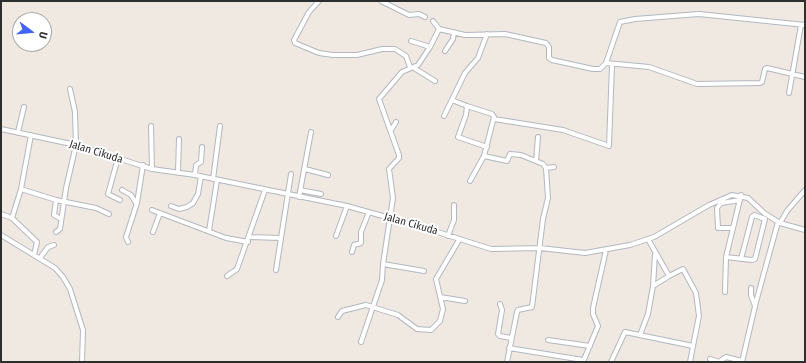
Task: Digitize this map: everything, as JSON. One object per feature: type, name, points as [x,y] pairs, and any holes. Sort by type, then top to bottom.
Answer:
[{"type":"street","points":[[319,1],[310,12],[294,40],[295,43],[319,53],[333,55],[357,55],[382,49],[395,49],[406,56],[412,67],[435,81]]},
{"type":"street","points":[[380,1],[409,15],[419,14],[425,17]]},
{"type":"street","points":[[433,21],[439,29],[454,32],[475,36],[487,34],[508,34],[546,43],[549,47],[549,58],[557,62],[593,69],[600,68],[606,63],[620,22],[636,19],[699,14],[803,25],[789,93]]},
{"type":"street","points":[[361,342],[384,272],[383,264],[391,218],[392,198],[390,169],[400,155],[379,99],[397,77],[412,67],[430,47],[439,29]]},
{"type":"street","points":[[445,51],[453,39],[454,32]]},
{"type":"street","points":[[444,116],[465,73],[478,58],[487,34]]},
{"type":"street","points":[[410,41],[430,47]]},
{"type":"street","points":[[606,63],[612,65],[649,67],[697,84],[760,83],[762,82],[765,69],[767,68],[805,76]]},
{"type":"street","points":[[494,119],[563,130],[609,146],[612,65]]},
{"type":"street","points":[[56,232],[60,229],[64,201],[76,145],[75,112],[70,89]]},
{"type":"street","points":[[452,100],[492,114],[494,119],[484,156],[470,181]]},
{"type":"street","points":[[18,132],[24,106]]},
{"type":"street","points":[[467,106],[466,115],[458,137],[487,147]]},
{"type":"street","points":[[390,130],[396,122]]},
{"type":"street","points":[[151,126],[152,169]]},
{"type":"street","points":[[208,232],[220,126]]},
{"type":"street","name":"Jalan Cikuda","points":[[1,129],[76,145],[152,169],[201,176],[348,206],[491,250],[540,248],[585,253],[606,250],[657,236],[709,205],[729,196],[740,198]]},
{"type":"street","points":[[299,197],[311,132]]},
{"type":"street","points":[[12,218],[21,189],[31,135]]},
{"type":"street","points":[[536,161],[538,137]]},
{"type":"street","points":[[178,172],[179,139]]},
{"type":"street","points":[[195,175],[196,165],[201,162],[202,146]]},
{"type":"street","points":[[484,156],[507,161],[510,154],[516,154],[525,156],[543,164],[546,168],[548,198],[543,219],[532,307],[517,312],[507,362]]},
{"type":"street","points":[[118,158],[108,194],[120,200]]},
{"type":"street","points":[[128,242],[126,237],[137,203],[143,166]]},
{"type":"street","points":[[546,168],[554,167]]},
{"type":"street","points":[[305,169],[328,175]]},
{"type":"street","points":[[276,270],[291,174]]},
{"type":"street","points":[[171,206],[179,209],[187,207],[193,203],[198,194],[201,176]]},
{"type":"street","points":[[21,189],[56,200],[96,208],[109,214]]},
{"type":"street","points":[[122,190],[131,195],[137,203]]},
{"type":"street","points":[[227,276],[237,269],[244,248],[250,237],[265,190]]},
{"type":"street","points":[[300,190],[320,194]]},
{"type":"street","points":[[710,359],[719,362],[726,358],[742,362],[755,306],[779,223],[805,190]]},
{"type":"street","points":[[725,292],[726,257],[740,198]]},
{"type":"street","points":[[732,228],[718,228],[717,208],[721,203],[740,198],[751,200],[764,213],[779,223],[805,230]]},
{"type":"street","points":[[56,200],[54,214],[61,219]]},
{"type":"street","points":[[448,236],[454,220],[454,205]]},
{"type":"street","points":[[336,236],[348,206]]},
{"type":"street","points":[[152,210],[226,238],[248,242]]},
{"type":"street","points":[[352,252],[354,245],[360,243],[361,232],[369,212]]},
{"type":"street","points":[[153,232],[160,213]]},
{"type":"street","points":[[1,214],[12,218],[38,242],[34,255]]},
{"type":"street","points":[[726,257],[741,259],[755,259],[766,222],[765,219],[754,216],[752,217],[741,259]]},
{"type":"street","points":[[1,235],[55,268],[70,290],[83,330],[82,362]]},
{"type":"street","points":[[250,237],[280,238]]},
{"type":"street","points":[[648,239],[655,254],[669,276]]},
{"type":"street","points":[[338,317],[342,311],[361,305],[373,307],[398,315],[412,326],[426,331],[431,330],[440,321],[443,309],[436,279],[459,240]]},
{"type":"street","points":[[40,258],[48,247],[54,245]]},
{"type":"street","points":[[509,348],[583,361],[598,326],[593,314],[593,308],[606,250]]},
{"type":"street","points":[[640,335],[648,314],[653,286],[655,254]]},
{"type":"street","points":[[383,264],[424,271]]},
{"type":"street","points":[[653,286],[683,268],[696,293],[699,316],[690,362]]},
{"type":"street","points":[[751,288],[751,295],[755,306]]},
{"type":"street","points":[[440,297],[465,301]]},
{"type":"street","points":[[500,304],[502,310],[498,334],[500,336],[511,338]]},
{"type":"street","points":[[611,362],[624,334],[627,332],[693,346]]},
{"type":"street","points":[[548,340],[590,346]]}]
